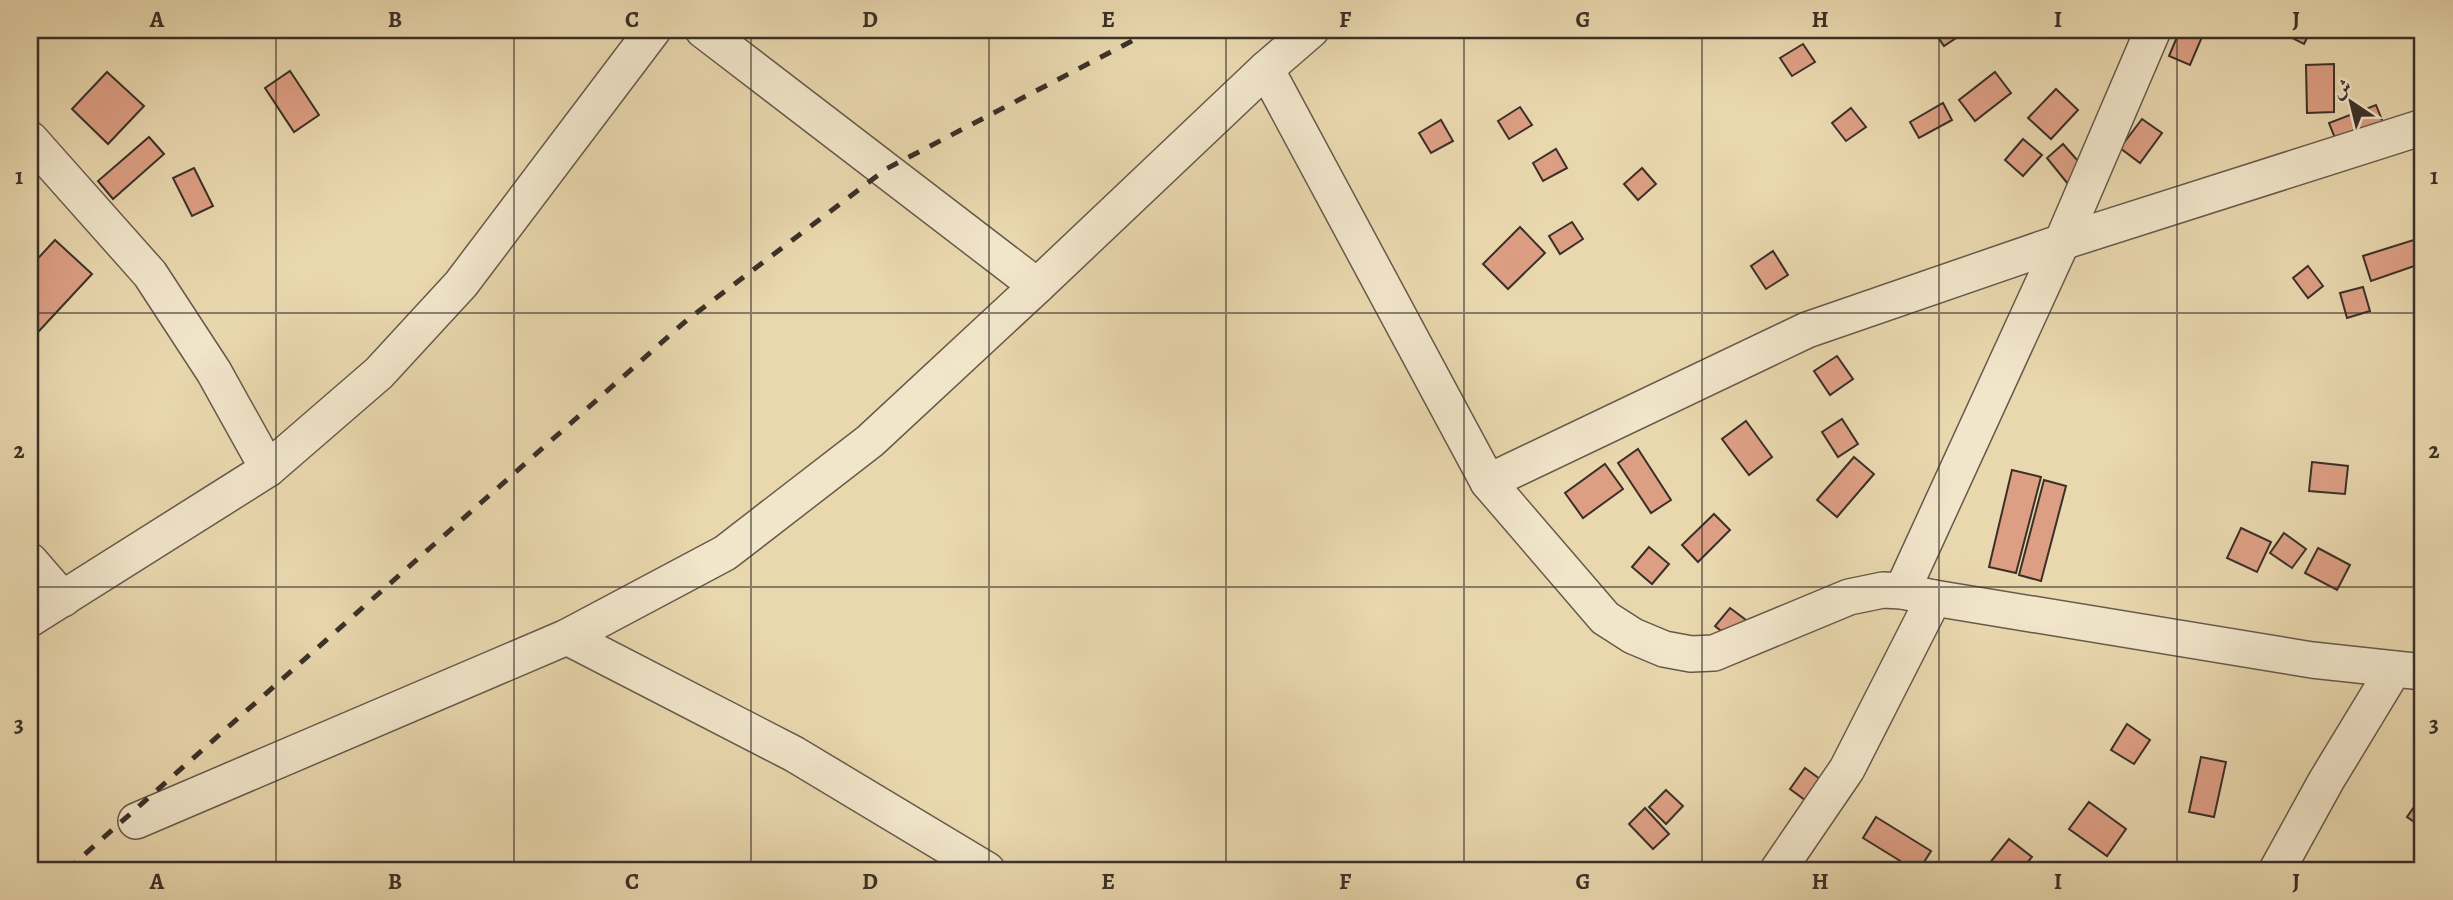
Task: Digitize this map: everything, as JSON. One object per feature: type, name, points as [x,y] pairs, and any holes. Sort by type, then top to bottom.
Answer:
[{"type":"street","points":[[30,619],[268,469],[379,373],[461,284],[653,30]]},
{"type":"street","points":[[703,30],[1037,286]]},
{"type":"street","points":[[136,821],[567,637],[725,553],[870,441],[1266,69],[1311,30]]},
{"type":"street","points":[[1778,870],[1847,769],[2062,242],[2154,30]]},
{"type":"street","points":[[1266,69],[1488,482],[1605,618],[1633,636],[1664,649],[1691,654],[1714,653],[1849,597],[1883,590],[2312,660],[2408,670]]},
{"type":"street","points":[[1488,482],[1807,330],[2062,242],[2423,127]]},
{"type":"street","points":[[30,139],[150,274],[214,372],[268,469]]},
{"type":"street","points":[[30,561],[63,599]]},
{"type":"street","points":[[567,637],[794,754],[987,870]]},
{"type":"street","points":[[2277,870],[2326,781],[2408,670]]},
{"type":"building","points":[[1933,30],[1968,30],[1944,46]]},
{"type":"building","points":[[2180,30],[2205,30],[2190,65],[2169,56]]},
{"type":"building","points":[[2284,30],[2311,30],[2304,44],[2282,33]]},
{"type":"building","points":[[1803,44],[1815,62],[1792,76],[1780,58]]},
{"type":"building","points":[[2334,64],[2334,112],[2307,113],[2306,65]]},
{"type":"building","points":[[290,71],[319,115],[294,132],[265,88]]},
{"type":"building","points":[[107,72],[144,106],[108,144],[72,109]]},
{"type":"building","points":[[1995,72],[2011,93],[1975,121],[1959,100]]},
{"type":"building","points":[[2056,89],[2078,110],[2051,139],[2028,118]]},
{"type":"building","points":[[1943,103],[1952,120],[1919,138],[1910,122]]},
{"type":"building","points":[[2376,105],[2386,130],[2339,148],[2329,123]]},
{"type":"building","points":[[1520,107],[1532,125],[1509,139],[1498,121]]},
{"type":"building","points":[[1851,108],[1866,127],[1846,141],[1832,123]]},
{"type":"building","points":[[2142,119],[2162,133],[2140,163],[2120,148]]},
{"type":"building","points":[[1441,120],[1453,141],[1431,153],[1419,133]]},
{"type":"building","points":[[149,137],[164,154],[113,199],[98,181]]},
{"type":"building","points":[[2023,139],[2042,155],[2023,176],[2005,160]]},
{"type":"building","points":[[2063,144],[2085,169],[2068,184],[2047,158]]},
{"type":"building","points":[[1556,149],[1567,168],[1543,181],[1533,163]]},
{"type":"building","points":[[194,168],[213,206],[192,216],[173,178]]},
{"type":"building","points":[[1642,168],[1656,184],[1638,200],[1624,184]]},
{"type":"building","points":[[1572,222],[1583,239],[1560,254],[1549,236]]},
{"type":"building","points":[[1520,227],[1545,253],[1508,289],[1483,264]]},
{"type":"building","points":[[2423,237],[2423,263],[2371,281],[2363,256]]},
{"type":"building","points":[[55,240],[92,274],[39,331],[30,323],[30,267]]},
{"type":"building","points":[[1773,251],[1788,275],[1766,289],[1751,266]]},
{"type":"building","points":[[2308,266],[2323,286],[2308,298],[2293,278]]},
{"type":"building","points":[[2363,287],[2370,311],[2347,318],[2340,293]]},
{"type":"building","points":[[1837,356],[1853,379],[1830,395],[1814,371]]},
{"type":"building","points":[[1842,419],[1858,444],[1838,457],[1822,432]]},
{"type":"building","points":[[1746,421],[1772,457],[1749,475],[1722,439]]},
{"type":"building","points":[[1638,449],[1671,500],[1651,513],[1618,463]]},
{"type":"building","points":[[1854,457],[1874,474],[1837,517],[1817,500]]},
{"type":"building","points":[[2312,462],[2348,466],[2345,494],[2309,491]]},
{"type":"building","points":[[1605,464],[1623,489],[1583,518],[1565,493]]},
{"type":"building","points":[[2012,470],[2041,477],[2016,573],[1989,567]]},
{"type":"building","points":[[2044,480],[2066,486],[2041,581],[2019,575]]},
{"type":"building","points":[[1714,514],[1730,530],[1698,562],[1682,545]]},
{"type":"building","points":[[2241,528],[2271,542],[2257,572],[2227,558]]},
{"type":"building","points":[[2284,533],[2306,549],[2292,568],[2270,553]]},
{"type":"building","points":[[1649,547],[1669,564],[1652,584],[1632,567]]},
{"type":"building","points":[[2318,548],[2350,565],[2337,590],[2305,573]]},
{"type":"building","points":[[1730,608],[1750,623],[1735,642],[1715,626]]},
{"type":"building","points":[[2127,724],[2150,740],[2134,764],[2111,750]]},
{"type":"building","points":[[2201,757],[2226,762],[2214,817],[2189,812]]},
{"type":"building","points":[[1805,768],[1824,782],[1809,803],[1790,789]]},
{"type":"building","points":[[1666,790],[1683,806],[1666,824],[1649,807]]},
{"type":"building","points":[[2423,794],[2423,828],[2407,817]]},
{"type":"building","points":[[2089,802],[2126,829],[2107,856],[2069,829]]},
{"type":"building","points":[[1645,808],[1669,834],[1653,849],[1629,824]]},
{"type":"building","points":[[1876,817],[1931,851],[1919,870],[1863,838]]},
{"type":"building","points":[[2009,839],[2032,857],[2021,870],[1994,870],[1988,865]]},
{"type":"railway","points":[[67,870],[687,320],[886,169],[1153,30]]}]
